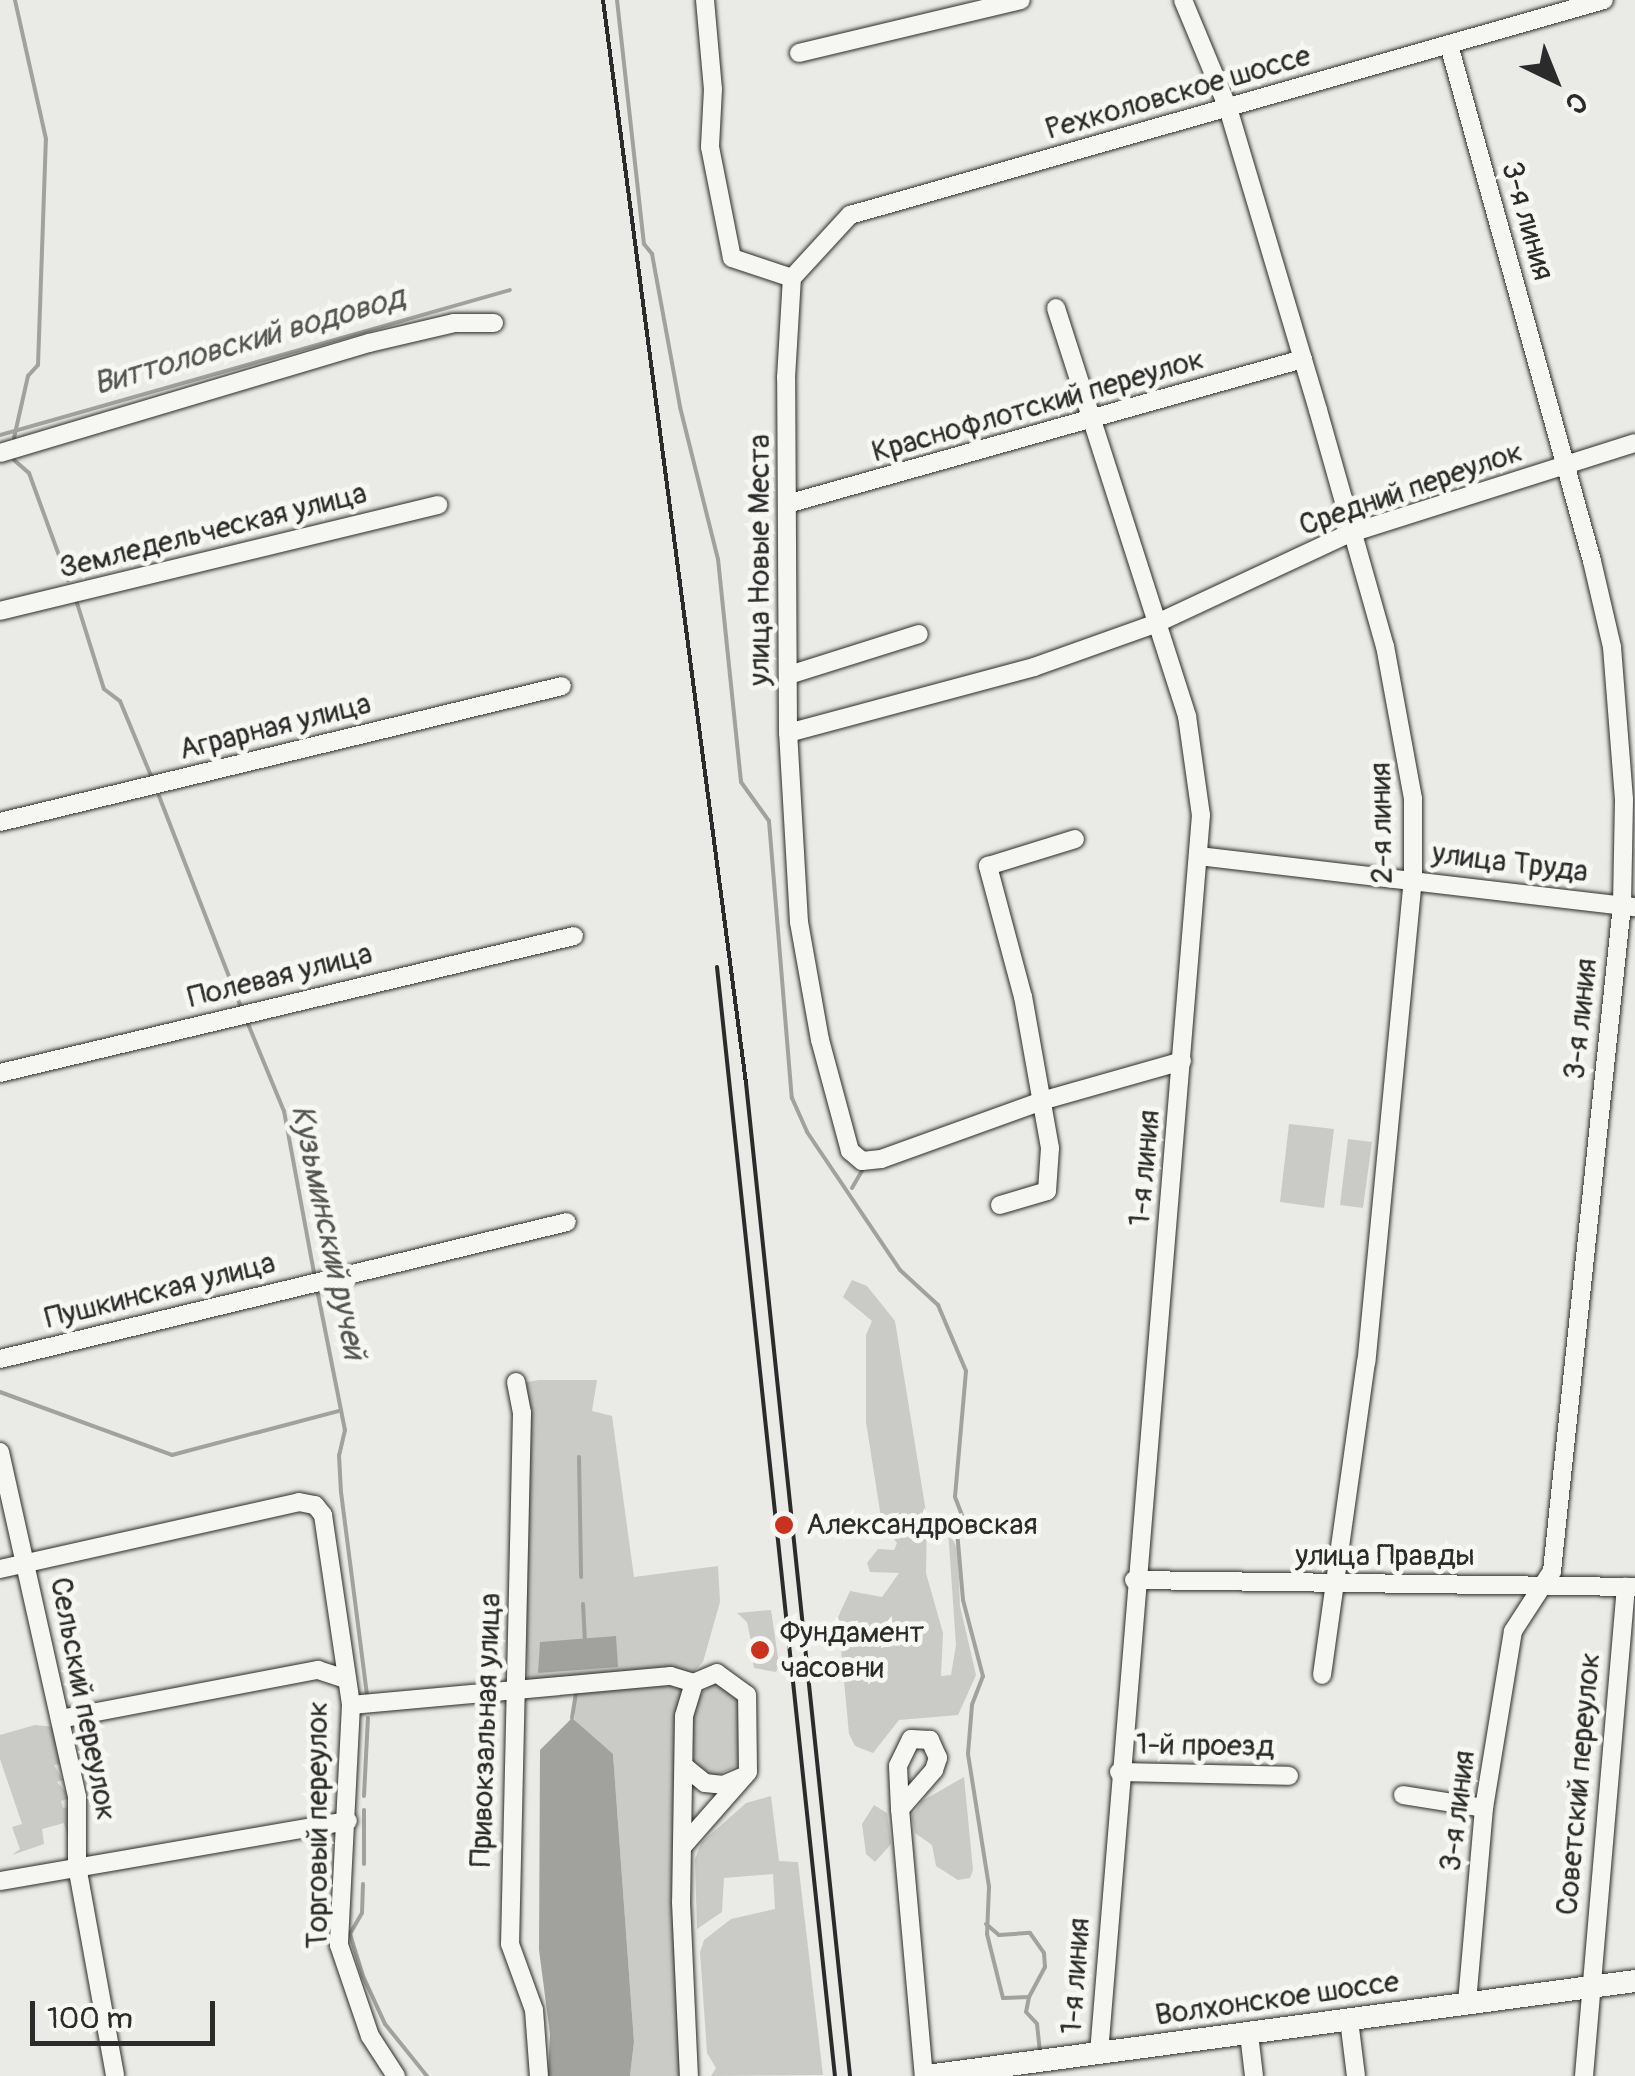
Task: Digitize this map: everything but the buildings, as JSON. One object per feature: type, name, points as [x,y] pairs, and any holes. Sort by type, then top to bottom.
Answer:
[{"type":"main road","name":"Волхонское шоссе","points":[[926,2076],[1635,1981]]},
{"type":"street","points":[[705,0],[713,89],[710,147],[732,258],[792,278]]},
{"type":"street","points":[[800,53],[1021,0]]},
{"type":"street","name":"2-я линия","points":[[1183,0],[1228,108],[1303,359],[1408,745],[1413,878],[1338,1584],[1322,1675]]},
{"type":"street","name":"Рехколовское шоссе","points":[[792,278],[850,215],[1604,0]]},
{"type":"street","name":"3-я линия","points":[[1449,45],[1566,464],[1612,647],[1628,906],[1547,1584],[1512,1631],[1484,1808],[1466,2004]]},
{"type":"street","name":"улица Новые Места","points":[[792,278],[788,733],[798,922],[820,1040],[856,1158],[882,1159],[1042,1100]]},
{"type":"street","name":"1-я линия","points":[[1056,308],[1094,420],[1198,772],[1200,856],[1134,1580],[1098,2053]]},
{"type":"street","points":[[0,453],[368,343],[454,323],[494,323]]},
{"type":"street","name":"Краснофлотский переулок","points":[[788,504],[1303,359]]},
{"type":"street","name":"Средний переулок","points":[[788,733],[905,698],[931,700],[1155,624],[1348,534],[1635,444]]},
{"type":"street","name":"Земледельческая улица","points":[[0,611],[438,505]]},
{"type":"street","points":[[789,675],[919,634]]},
{"type":"street","name":"Аграрная улица","points":[[0,822],[562,686]]},
{"type":"street","points":[[1000,1206],[1047,1191],[1050,1148],[988,866],[1075,839]]},
{"type":"street","name":"улица Труда","points":[[1200,856],[1628,906]]},
{"type":"street","name":"Полевая улица","points":[[0,1073],[574,936]]},
{"type":"street","points":[[1042,1100],[1182,1061]]},
{"type":"street","name":"Пушкинская улица","points":[[0,1359],[567,1222]]},
{"type":"street","name":"Привокзальная улица","points":[[516,1382],[522,1412],[510,1944],[534,2010],[539,2076]]},
{"type":"street","name":"Сельский переулок","points":[[0,1452],[30,1562],[78,1796],[77,1866],[115,2076]]},
{"type":"street","name":"Торговый переулок","points":[[30,1562],[300,1502],[315,1504],[323,1515],[351,1705],[340,1945],[370,2036],[396,2076]]},
{"type":"street","points":[[0,1569],[30,1562]]},
{"type":"street","name":"улица Правды","points":[[1134,1580],[1630,1587]]},
{"type":"street","name":"Советский переулок","points":[[1584,2076],[1589,1987],[1630,1587]]},
{"type":"street","points":[[60,1719],[318,1670],[345,1679]]},
{"type":"street","points":[[684,1846],[748,1772],[750,1710],[741,1685],[717,1673],[694,1683],[684,1716],[684,1846],[689,2076]]},
{"type":"street","points":[[351,1705],[680,1675],[694,1683]]},
{"type":"street","points":[[684,1766],[692,1778],[723,1785],[748,1772]]},
{"type":"street","name":"1-й проезд","points":[[1119,1772],[1289,1776]]},
{"type":"street","points":[[1402,1795],[1484,1808]]},
{"type":"street","points":[[900,1809],[926,2076]]},
{"type":"street","points":[[0,1881],[348,1821]]},
{"type":"street","points":[[1350,2020],[1356,2076]]},
{"type":"street","points":[[1249,2034],[1254,2076]]},
{"type":"shaded area","points":[[1289,1124],[1334,1129],[1324,1208],[1280,1202]]},
{"type":"shaded area","points":[[1348,1139],[1372,1142],[1363,1208],[1340,1205]]},
{"type":"shaded area","points":[[852,1280],[867,1286],[895,1321],[927,1518],[926,1573],[943,1633],[941,1676],[951,1675],[956,1645],[948,1530],[958,1550],[960,1606],[976,1675],[958,1715],[899,1720],[873,1753],[855,1746],[849,1734],[838,1617],[850,1591],[882,1597],[899,1573],[870,1572],[867,1563],[878,1549],[894,1550],[897,1543],[882,1524],[866,1422],[866,1335],[872,1321],[843,1297]]},
{"type":"shaded area","points":[[597,1380],[592,1411],[612,1416],[634,1577],[718,1566],[720,1602],[703,1662],[693,1672],[528,1684],[521,1383]]},
{"type":"shaded area","points":[[771,1610],[779,1665],[776,1672],[754,1668],[753,1662],[770,1658],[769,1640],[751,1641],[747,1622],[737,1613]]},
{"type":"shaded area","points":[[616,1636],[618,1667],[538,1673],[540,1642]]},
{"type":"shaded area","points":[[714,1682],[728,1684],[741,1699],[741,1764],[715,1776],[693,1765],[690,1724],[695,1700]]},
{"type":"shaded area","points":[[686,1684],[684,2076],[630,2076],[634,2042],[613,1754],[574,1725],[576,1692]]},
{"type":"shaded area","points":[[572,1718],[613,1754],[634,2042],[630,2076],[548,2076],[550,2034],[539,1950],[540,1750]]},
{"type":"shaded area","points":[[35,1725],[55,1727],[61,1764],[54,1765],[63,1780],[57,1782],[71,1798],[61,1801],[63,1808],[70,1807],[68,1837],[64,1823],[42,1829],[44,1844],[12,1855],[20,1849],[12,1827],[22,1824],[0,1759],[0,1735]]},
{"type":"shaded area","points":[[964,1777],[973,1870],[970,1878],[958,1880],[936,1866],[932,1845],[915,1833],[912,1816],[922,1801]]},
{"type":"shaded area","points":[[771,1796],[779,1861],[798,1862],[823,2075],[711,2076],[716,2068],[707,2053],[700,1952],[704,1940],[731,1919],[775,1909],[773,1874],[724,1878],[722,1912],[697,1929],[695,1859],[701,1843],[746,1803]]},
{"type":"shaded area","points":[[874,1805],[887,1813],[891,1844],[875,1862],[866,1854],[862,1824]]},
{"type":"waterway","name":"Кузьминский ручей","points":[[14,438],[28,376],[38,365],[46,139],[15,0]]},
{"type":"waterway","points":[[617,0],[644,244],[652,254],[680,407],[718,559],[741,782],[769,821],[792,1098],[807,1132],[900,1270],[938,1305],[966,1371],[955,1497],[964,1520],[957,1531],[963,1600],[983,1676],[972,1705],[968,1754],[989,1887],[987,1934],[1003,1998],[1029,1997],[1026,2012],[1037,2024],[1040,2052]]},
{"type":"waterway","name":"Виттоловский водовод","points":[[0,435],[510,290]]},
{"type":"waterway","name":"Кузьминский ручей","points":[[14,460],[29,473],[68,580]]},
{"type":"waterway","name":"Кузьминский ручей","points":[[77,603],[104,689],[120,701],[151,776]]},
{"type":"waterway","name":"Кузьминский ручей","points":[[159,796],[242,1010]]},
{"type":"waterway","name":"Кузьминский ручей","points":[[246,1019],[284,1111],[315,1279]]},
{"type":"waterway","points":[[852,1188],[864,1167]]},
{"type":"waterway","name":"Кузьминский ручей","points":[[317,1289],[345,1430],[339,1455],[341,1492],[367,1695]]},
{"type":"waterway","points":[[0,1392],[172,1455],[338,1411]]},
{"type":"waterway","points":[[579,1457],[581,1577]]},
{"type":"waterway","points":[[583,1604],[585,1639]]},
{"type":"waterway","points":[[572,1718],[576,1692]]},
{"type":"waterway","name":"Кузьминский ручей","points":[[364,1796],[368,1718]]},
{"type":"waterway","name":"Кузьминский ручей","points":[[364,1810],[364,1864]]},
{"type":"waterway","name":"Кузьминский ручей","points":[[363,1884],[362,1913],[350,1934],[363,1976],[385,2024],[427,2076]]},
{"type":"waterway","points":[[986,1924],[999,1935],[1030,1933],[1044,1953],[1045,1967],[1029,1997]]},
{"type":"railway","points":[[603,0],[746,1083],[850,2076]]},
{"type":"railway","points":[[717,967],[835,2076]]},
{"type":"place","name":"Александровская","points":[[784,1525]]},
{"type":"place","name":"Фундамент часовни","points":[[760,1650]]}]
